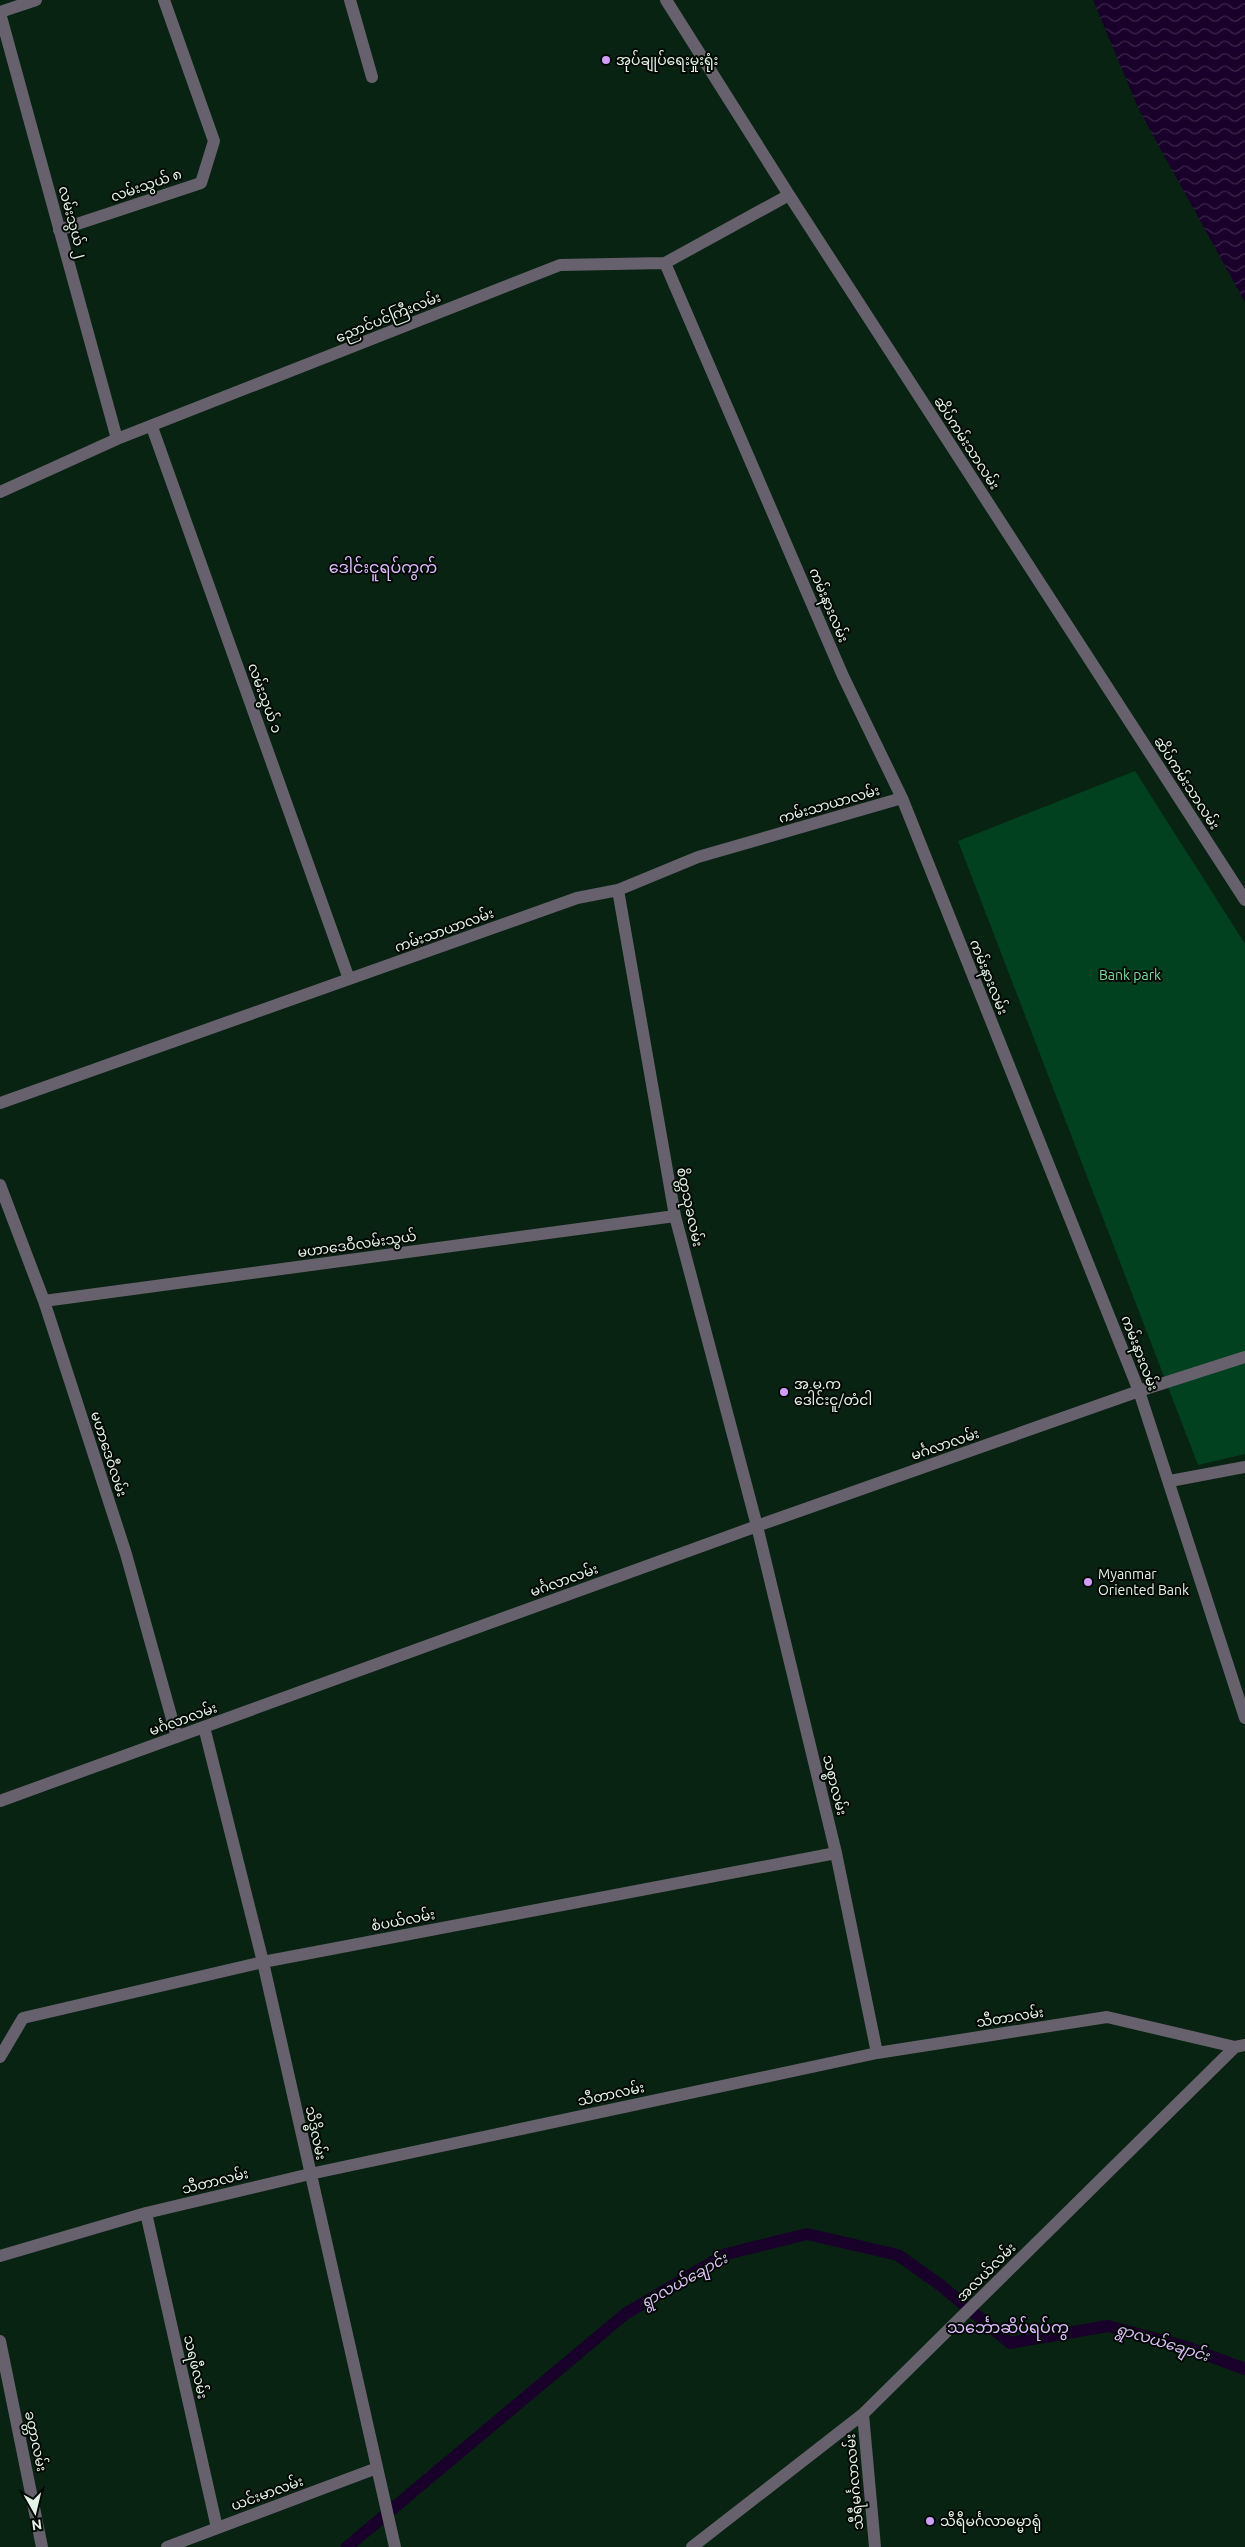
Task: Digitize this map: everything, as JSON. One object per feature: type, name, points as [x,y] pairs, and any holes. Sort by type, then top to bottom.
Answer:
[{"type":"street","points":[[0,13],[36,0]]},
{"type":"street","name":"လမ်းသွယ် ၈","points":[[59,230],[201,183],[214,141],[164,0]]},
{"type":"street","points":[[350,0],[372,77]]},
{"type":"street","name":"ဆိပ်ကမ်းသာလမ်း","points":[[666,0],[789,195],[1245,900]]},
{"type":"street","name":"လမ်းသွယ် ၂","points":[[0,13],[117,439]]},
{"type":"street","name":"ညောင်ပင်ကြီးလမ်း","points":[[0,492],[117,439],[560,265],[665,263],[789,195]]},
{"type":"street","name":"ကမ်းနားလမ်း","points":[[665,263],[843,676],[902,798],[1139,1391],[1170,1481],[1245,1718]]},
{"type":"street","name":"လမ်းသွယ် ၁","points":[[152,426],[349,979]]},
{"type":"street","name":"ကမ်းသာယာလမ်း","points":[[0,1103],[577,898],[618,890],[698,857],[902,798]]},
{"type":"street","name":"စိတ္တသုခလမ်း","points":[[618,890],[674,1216],[757,1526]]},
{"type":"street","name":"မဟာဒေဝီလမ်း","points":[[0,1185],[44,1302],[126,1554],[177,1737]]},
{"type":"street","name":"မဟာဒေဝီလမ်းသွယ်","points":[[44,1302],[674,1216]]},
{"type":"street","name":"မင်္ဂလာလမ်း","points":[[0,1801],[757,1526],[1139,1391],[1245,1357]]},
{"type":"street","points":[[1170,1481],[1245,1467]]},
{"type":"street","name":"သစ္စာလမ်း","points":[[757,1526],[836,1853],[877,2053]]},
{"type":"street","name":"သိဒ္ဓိလမ်း","points":[[204,1727],[263,1962],[395,2547]]},
{"type":"street","name":"စံပယ်လမ်း","points":[[0,2057],[23,2018],[263,1962],[836,1853]]},
{"type":"street","name":"သီတာလမ်း","points":[[0,2256],[146,2213],[310,2174],[877,2053],[1107,2018],[1240,2046]]},
{"type":"street","name":"အလယ်လမ်း","points":[[692,2547],[863,2414],[1240,2046]]},
{"type":"street","name":"သရဖီလမ်း","points":[[146,2213],[217,2528]]},
{"type":"street","name":"ခတ္တာလမ်း","points":[[0,2341],[42,2547]]},
{"type":"street","name":"သီရီမင်္ဂလာလမ်း","points":[[863,2414],[875,2547]]},
{"type":"street","name":"ယင်းမာလမ်း","points":[[167,2547],[377,2468]]},
{"type":"green space","name":"Bank park","points":[[1135,771],[1245,944],[1245,1454],[1198,1465],[958,841]]},
{"type":"water","points":[[1093,0],[1245,0],[1245,302],[1139,110]]},
{"type":"waterway","name":"ရွာလယ်ချောင်း","points":[[347,2547],[625,2314],[726,2254],[807,2234],[898,2255],[939,2284],[1010,2343],[1108,2326],[1183,2346],[1245,2369]]},
{"type":"place","name":"အုပ်ချုပ်ရေးမှုးရုံး","points":[[606,60]]},
{"type":"place","name":"အ.မ.က ဒေါင်းငူ/တံငါ","points":[[784,1392]]},
{"type":"place","name":"Myanmar Oriented Bank","points":[[1088,1582]]},
{"type":"place","name":"သီရီမင်္ဂလာဓမ္မာရုံ","points":[[930,2521]]},
{"type":"district","name":"ဒေါင်းငူရပ်ကွက်","points":[[383,567]]},
{"type":"district","name":"သင်္ဘောဆိပ်ရပ်ကွ","points":[[1008,2327]]}]
